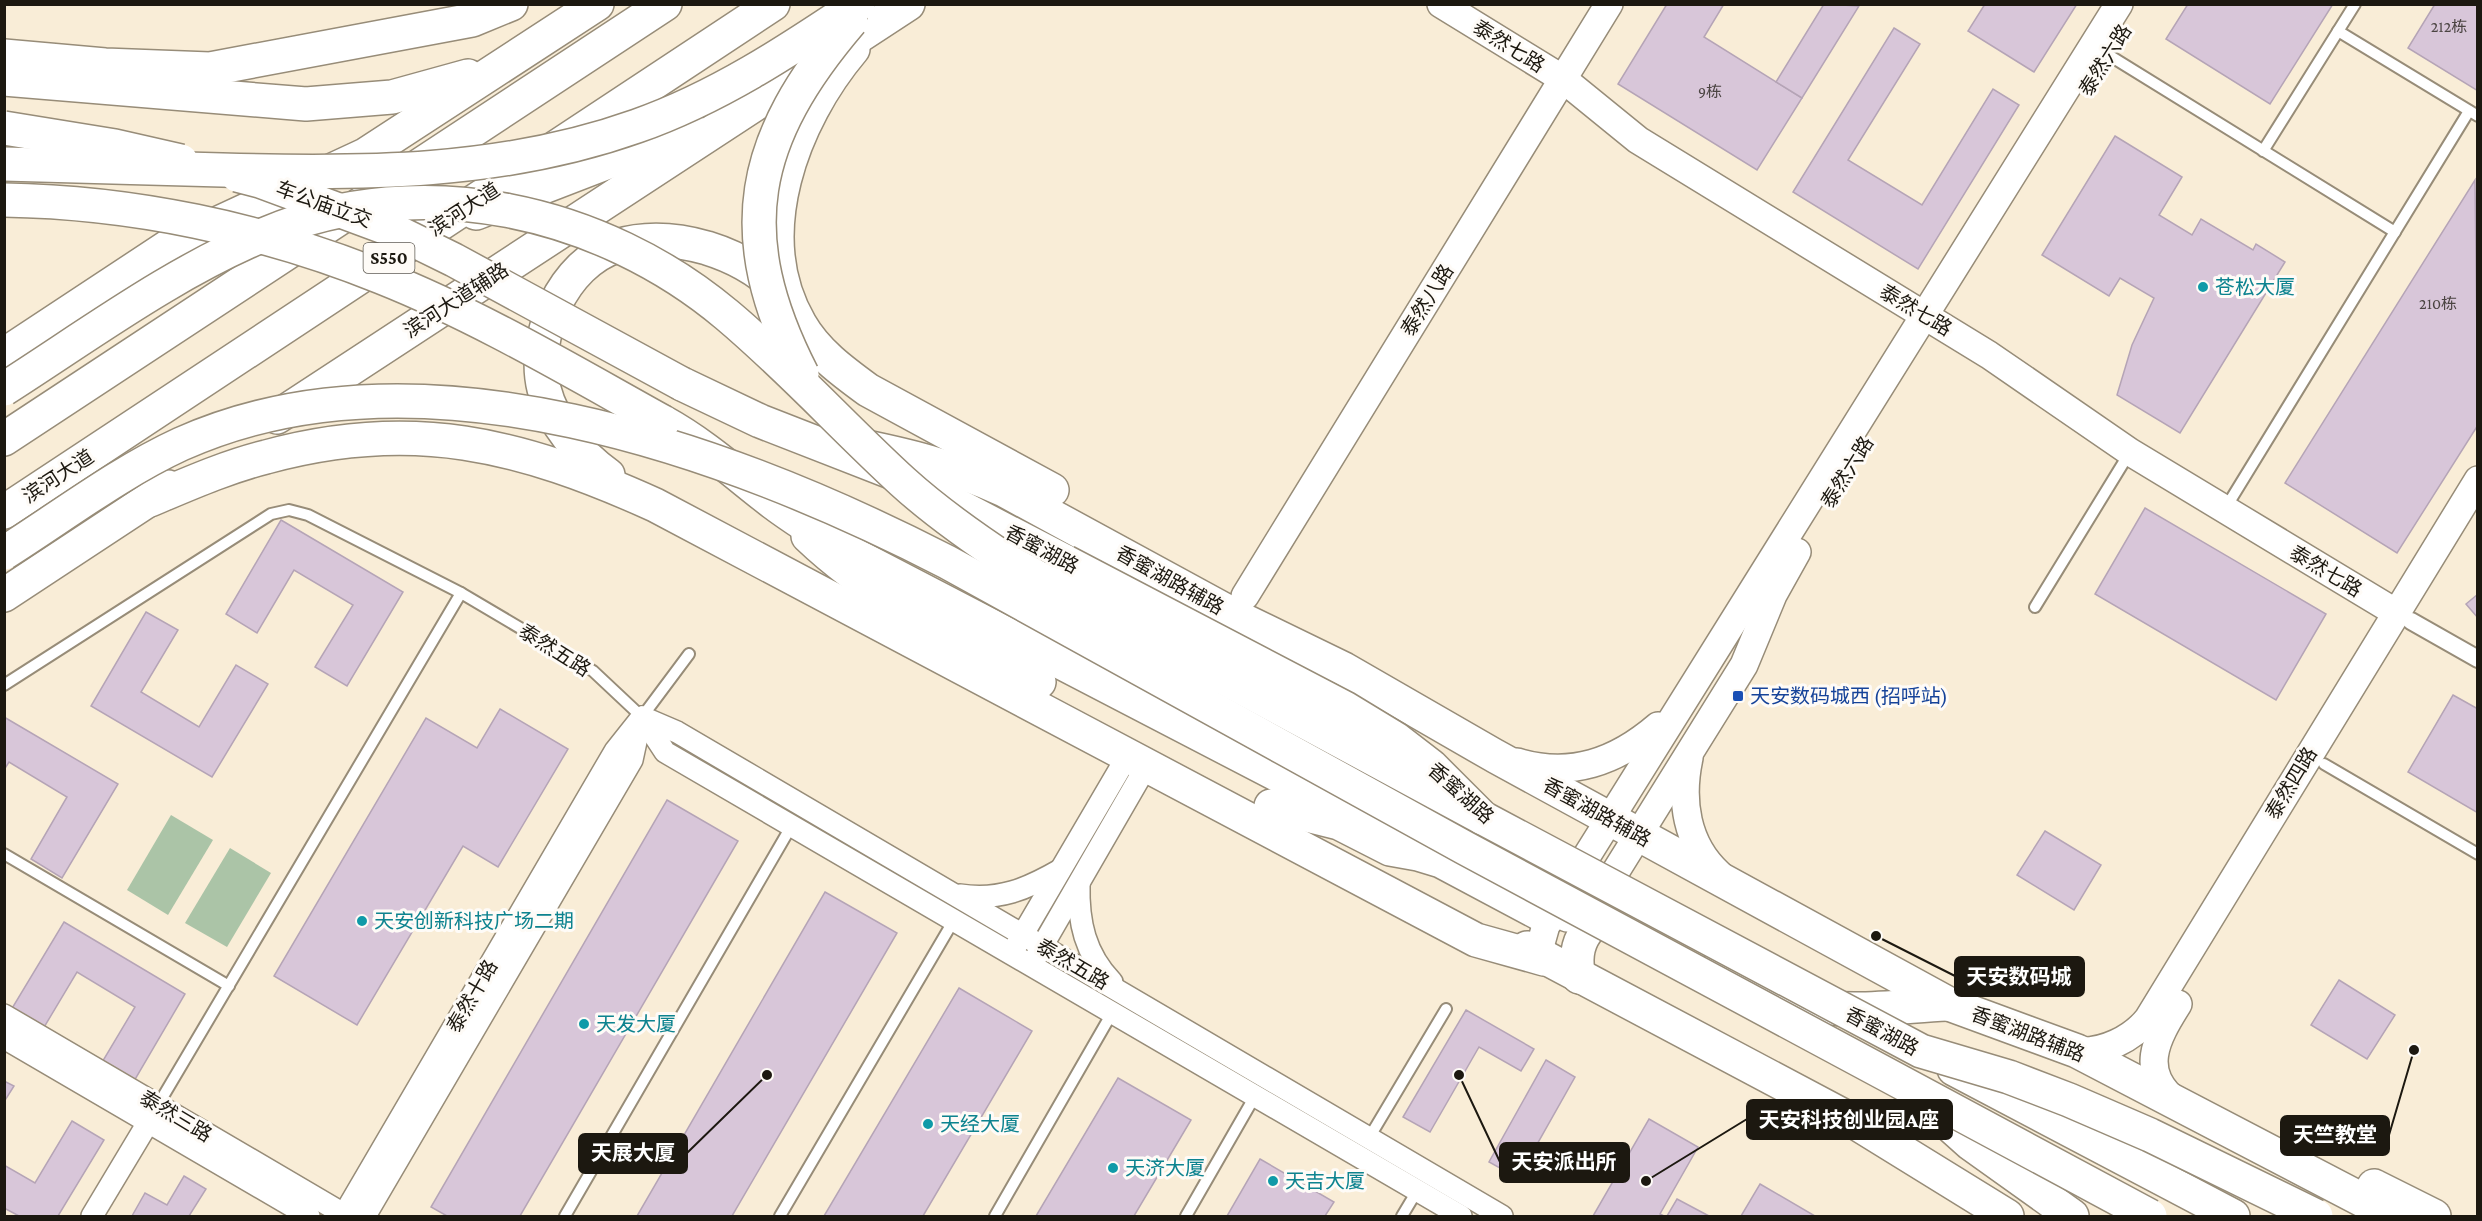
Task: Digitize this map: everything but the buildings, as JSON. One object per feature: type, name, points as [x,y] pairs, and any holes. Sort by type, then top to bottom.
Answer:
[{"type":"main road","points":[[4,56],[105,65],[210,69],[472,20],[511,4]]},
{"type":"main road","points":[[4,439],[665,4]]},
{"type":"main road","name":"滨河大道","points":[[4,512],[773,4]]},
{"type":"main road","name":"滨河大道辅路","points":[[4,595],[751,106],[865,13],[908,4]]},
{"type":"main road","points":[[4,355],[169,246],[365,155],[592,7]]},
{"type":"main road","points":[[4,164],[320,173],[419,170],[534,156],[638,126],[687,106],[865,13]]},
{"type":"main road","points":[[865,13],[837,69],[812,108],[794,149],[782,191],[778,228],[781,264],[789,299],[800,324],[818,349],[843,372],[868,390],[1278,616],[1344,669]]},
{"type":"main road","points":[[816,396],[789,349],[767,288],[760,256],[759,202],[763,175],[782,120],[826,50],[865,13]]},
{"type":"main road","points":[[4,79],[306,104],[392,97],[507,63]]},
{"type":"main road","points":[[432,230],[751,106]]},
{"type":"main road","name":"车公庙立交","points":[[4,128],[115,146],[185,162],[260,181],[329,205],[395,231],[454,260],[682,384]]},
{"type":"main road","name":"香蜜湖路","points":[[4,200],[98,207],[187,220],[284,243],[382,277],[481,323],[663,422],[719,458],[772,502],[849,552],[1341,807],[1396,828],[1466,848],[2150,1216]]},
{"type":"main road","points":[[4,389],[156,290],[205,262],[271,231],[342,211],[443,203],[481,206],[520,213],[594,234],[657,265],[725,313],[816,396],[912,490],[974,539],[1011,563],[1483,818]]},
{"type":"main road","points":[[655,505],[591,462],[570,439],[553,413],[544,389],[540,363],[544,335],[555,306],[565,289],[592,260],[615,247],[642,241],[670,241],[714,250],[750,266],[770,280],[789,299]]},
{"type":"main road","name":"香蜜湖路","points":[[682,384],[793,434],[901,476],[1355,714],[1431,766],[1483,818],[2233,1216]]},
{"type":"main road","points":[[4,553],[131,472],[181,444],[240,423],[300,407],[358,401],[418,402],[484,408],[562,420],[646,439],[719,462],[798,492],[874,525],[1466,848]]},
{"type":"main road","name":"香蜜湖路辅路","points":[[793,434],[917,457],[963,471],[1004,490],[1241,619],[1344,669],[1609,819],[1949,1004],[2077,1051],[2393,1216]]},
{"type":"main road","points":[[150,500],[265,457],[326,443],[382,439],[446,439],[504,449],[567,467],[655,505],[1476,940],[1544,959]]},
{"type":"main road","points":[[772,502],[833,560],[900,608],[1487,922],[1544,959],[1853,1121],[2007,1216]]},
{"type":"main road","points":[[1271,806],[1340,823],[1390,849],[1441,861],[1548,918]]},
{"type":"main road","points":[[1579,977],[1575,960],[1579,940],[1592,924],[1614,915],[1640,923],[1755,986],[1798,1003],[1830,1008],[1949,1004]]},
{"type":"main road","points":[[1921,1051],[2010,1077],[2069,1100],[2150,1135],[2316,1216]]},
{"type":"main road","points":[[1902,1082],[1970,1143],[2072,1216]]},
{"type":"main road","points":[[2279,1155],[2368,1184],[2434,1216]]},
{"type":"street","name":"泰然七路","points":[[1441,4],[1563,79],[1638,140],[1989,355],[2130,452],[2403,616]]},
{"type":"street","name":"泰然八路","points":[[1245,596],[1609,4]]},
{"type":"street","name":"泰然六路","points":[[2101,50],[2119,4]]},
{"type":"street","name":"泰然六路","points":[[1544,959],[1541,943],[1548,918],[1683,699],[1932,320],[2101,50],[2140,4]]},
{"type":"street","name":"泰然六路","points":[[1548,918],[1576,916],[1595,903],[1639,835],[1744,664],[1784,573],[1932,320]]},
{"type":"street","name":"泰然四路","points":[[2180,1104],[2166,1092],[2157,1075],[2153,1060],[2156,1043],[2324,764],[2478,480]]},
{"type":"street","name":"泰然四路","points":[[2077,1051],[2095,1050],[2118,1042],[2132,1034],[2148,1019],[2403,616],[2478,515]]},
{"type":"street","points":[[2403,616],[2478,659]]},
{"type":"street","name":"泰然六路","points":[[1496,756],[1536,768],[1579,769],[1607,761],[1635,746],[1658,727],[1683,699]]},
{"type":"street","name":"泰然五路","points":[[642,717],[665,752],[1461,1216]]},
{"type":"street","name":"泰然五路","points":[[642,717],[676,732],[1502,1216]]},
{"type":"street","name":"泰然十路","points":[[344,1216],[615,751],[642,717]]},
{"type":"street","name":"泰然十路","points":[[365,1216],[632,760],[642,717]]},
{"type":"street","points":[[1690,752],[1685,778],[1689,824],[1695,846],[1708,864],[1728,884]]},
{"type":"street","points":[[1011,954],[1061,870],[1137,760]]},
{"type":"street","points":[[1031,965],[1079,883],[1137,760]]},
{"type":"street","points":[[954,894],[978,898],[1017,892],[1061,870]]},
{"type":"street","points":[[1079,883],[1078,905],[1086,944],[1105,975],[1125,995]]},
{"type":"street","name":"泰然三路","points":[[4,1015],[309,1216]]},
{"type":"street","name":"泰然三路","points":[[4,1038],[344,1216]]},
{"type":"street","points":[[92,1216],[153,1114]]},
{"type":"lane","points":[[2263,151],[2355,4]]},
{"type":"lane","points":[[2225,509],[2395,232],[2473,114],[2338,31]]},
{"type":"lane","points":[[2101,50],[2395,232]]},
{"type":"lane","points":[[2035,607],[2130,452]]},
{"type":"lane","name":"泰然五路","points":[[4,685],[271,514],[281,510],[308,515],[461,593],[593,671],[642,717]]},
{"type":"lane","points":[[153,1114],[461,593]]},
{"type":"lane","name":"泰然十路","points":[[642,717],[689,654]]},
{"type":"lane","points":[[2324,764],[2478,854]]},
{"type":"lane","points":[[565,1216],[792,825]]},
{"type":"lane","points":[[4,854],[229,986]]},
{"type":"lane","points":[[780,1216],[954,920]]},
{"type":"lane","points":[[1369,1138],[1446,1008]]},
{"type":"lane","points":[[995,1216],[1112,1013]]},
{"type":"lane","points":[[1186,1216],[1255,1096]]},
{"type":"lane","points":[[1402,1216],[1417,1191]]},
{"type":"green space","points":[[171,815],[213,840],[168,915],[127,890]]},
{"type":"green space","points":[[230,848],[271,873],[227,947],[185,923]]},
{"type":"place","name":"苍松大厦","points":[[2203,287]]},
{"type":"place","name":"天安数码城西 (招呼站)","points":[[1738,696]]},
{"type":"place","name":"天安创新科技广场二期","points":[[362,921]]},
{"type":"place","name":"天安数码城","points":[[1876,936]]},
{"type":"place","name":"天发大厦","points":[[584,1024]]},
{"type":"place","name":"天竺教堂","points":[[2414,1050]]},
{"type":"place","name":"天展大厦","points":[[767,1075]]},
{"type":"place","name":"天安派出所","points":[[1459,1075]]},
{"type":"place","name":"天经大厦","points":[[928,1124]]},
{"type":"place","name":"天济大厦","points":[[1113,1168]]},
{"type":"place","name":"天吉大厦","points":[[1273,1181]]},
{"type":"place","name":"天安科技创业园A座","points":[[1646,1181]]}]
